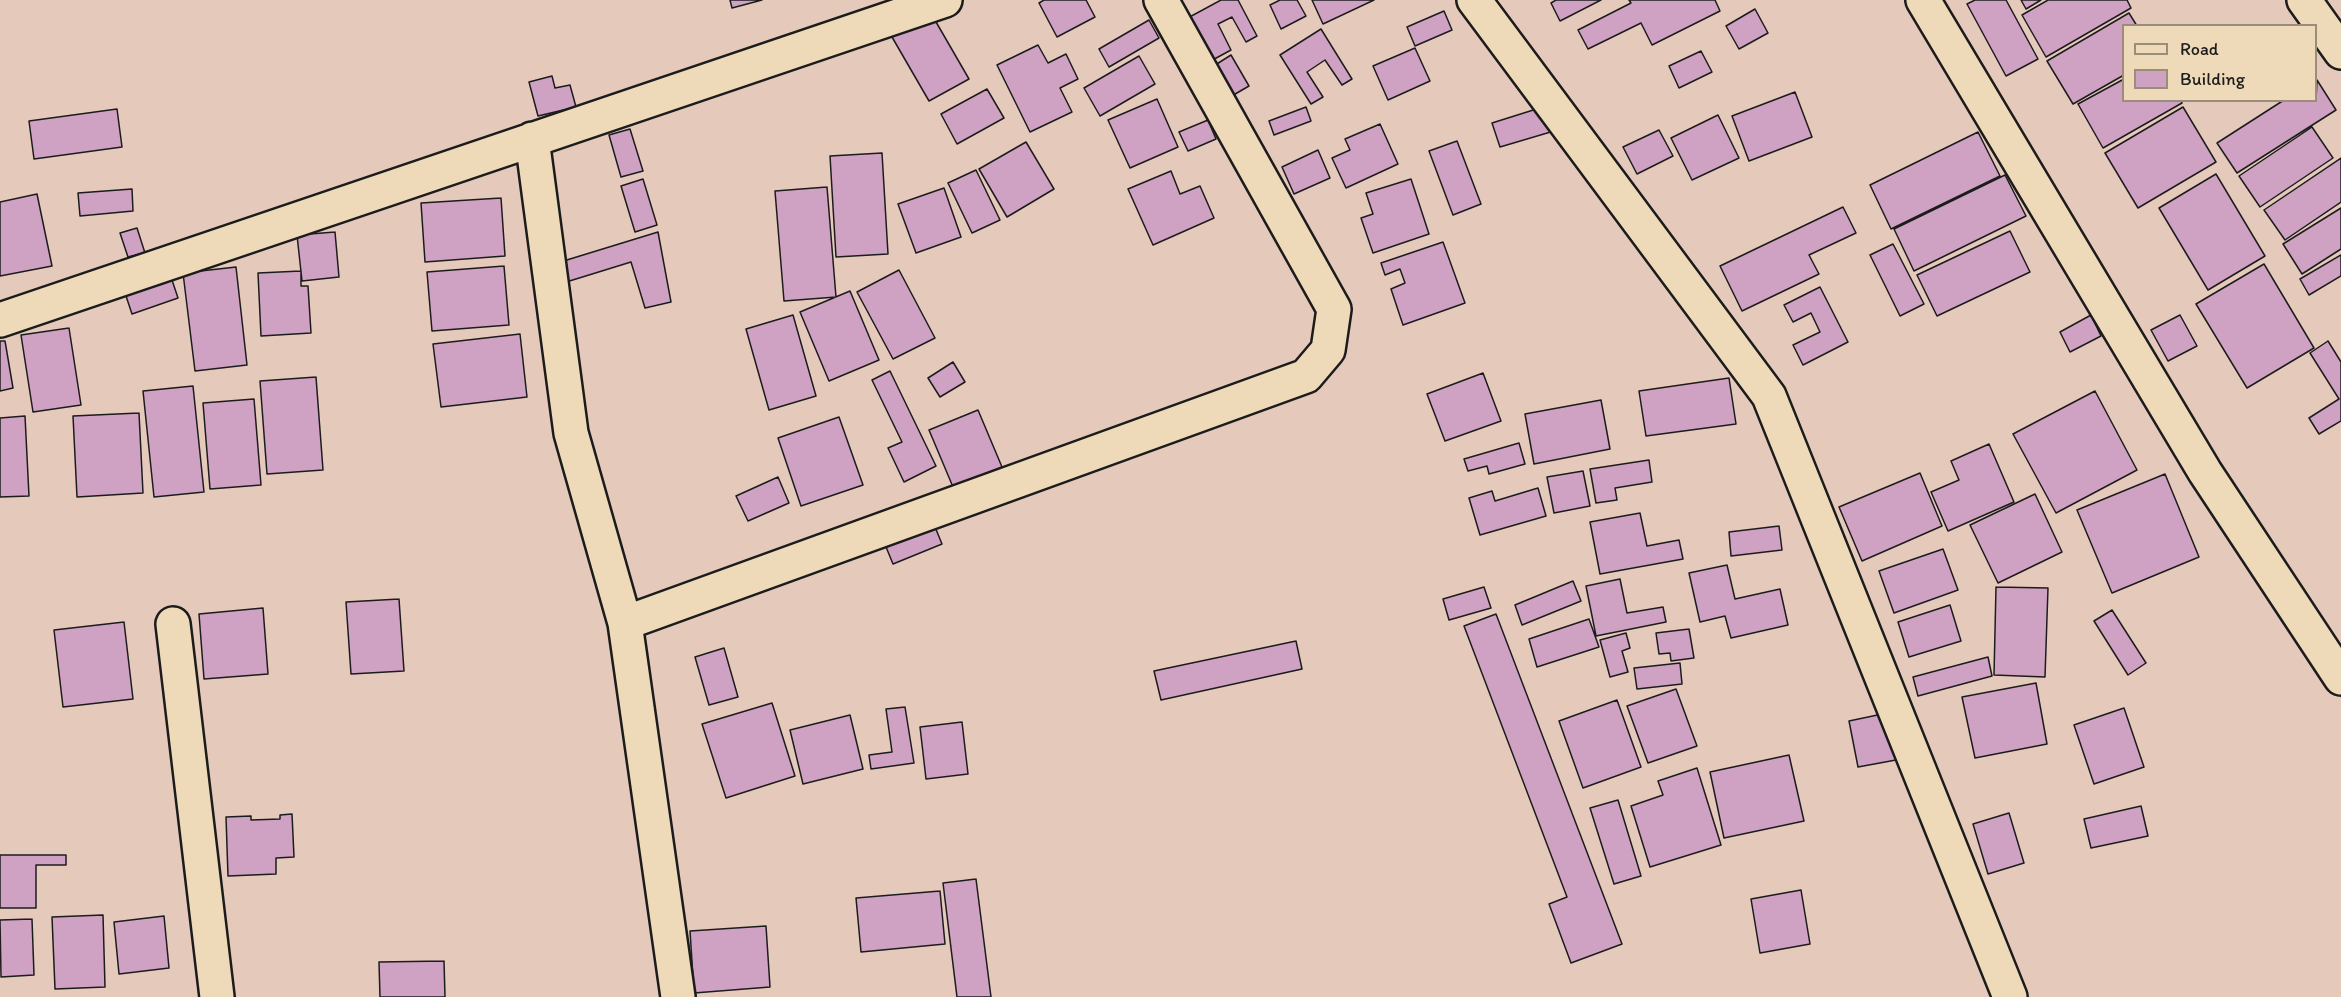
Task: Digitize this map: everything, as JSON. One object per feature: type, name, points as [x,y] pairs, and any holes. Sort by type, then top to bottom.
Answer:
[{"type":"street","points":[[0,320],[945,0]]},
{"type":"street","points":[[625,623],[1306,376],[1328,350],[1334,309],[1161,0]]},
{"type":"street","points":[[1474,0],[1769,396],[2010,997]]},
{"type":"street","points":[[1923,0],[2205,472],[2341,678]]},
{"type":"street","points":[[2304,0],[2341,52]]},
{"type":"street","points":[[532,139],[571,433],[625,623],[678,997]]},
{"type":"street","points":[[173,624],[217,997]]},
{"type":"building","points":[[730,0],[762,0],[732,8]]},
{"type":"building","points":[[1044,0],[1086,0],[1095,17],[1057,37],[1039,3]]},
{"type":"building","points":[[1221,0],[1238,0],[1257,36],[1246,42],[1232,17],[1218,24],[1231,50],[1207,63],[1184,20]]},
{"type":"building","points":[[1280,0],[1297,0],[1306,16],[1281,29],[1270,5]]},
{"type":"building","points":[[1312,0],[1374,0],[1323,24]]},
{"type":"building","points":[[1556,0],[1601,0],[1560,21],[1551,3]]},
{"type":"building","points":[[1629,0],[1715,0],[1720,11],[1652,45],[1641,23],[1588,49],[1578,30],[1631,3]]},
{"type":"building","points":[[1975,0],[2006,0],[2038,59],[2006,76],[1967,4]]},
{"type":"building","points":[[2021,0],[2041,0],[2026,9]]},
{"type":"building","points":[[2048,0],[2127,0],[2131,8],[2046,57],[2022,15]]},
{"type":"building","points":[[1755,9],[1768,33],[1739,49],[1726,26]]},
{"type":"building","points":[[1444,11],[1452,30],[1415,46],[1407,27]]},
{"type":"building","points":[[2129,13],[2136,24],[2122,24],[2122,76],[2073,104],[2047,61]]},
{"type":"building","points":[[932,15],[969,79],[929,101],[892,37]]},
{"type":"building","points":[[1149,20],[1159,38],[1109,67],[1099,49]]},
{"type":"building","points":[[1321,29],[1352,79],[1342,85],[1325,60],[1307,72],[1323,97],[1311,104],[1280,55]]},
{"type":"building","points":[[1038,45],[1048,63],[1066,54],[1078,79],[1060,88],[1072,112],[1030,132],[997,65]]},
{"type":"building","points":[[1415,48],[1430,81],[1388,100],[1373,66]]},
{"type":"building","points":[[1701,51],[1712,72],[1679,88],[1669,66]]},
{"type":"building","points":[[1231,55],[1249,86],[1230,97],[1212,67]]},
{"type":"building","points":[[1139,56],[1155,84],[1100,116],[1084,88]]},
{"type":"building","points":[[552,76],[555,88],[570,85],[576,107],[538,116],[529,82]]},
{"type":"building","points":[[2122,80],[2122,102],[2182,103],[2103,148],[2078,104]]},
{"type":"building","points":[[2317,80],[2336,110],[2237,173],[2217,143],[2281,102],[2317,102]]},
{"type":"building","points":[[987,89],[1004,118],[957,144],[941,114]]},
{"type":"building","points":[[1795,92],[1812,137],[1749,161],[1732,116]]},
{"type":"building","points":[[1157,99],[1178,147],[1130,168],[1108,120]]},
{"type":"building","points":[[1546,106],[1554,131],[1500,147],[1492,123]]},
{"type":"building","points":[[1306,107],[1311,121],[1274,135],[1269,121]]},
{"type":"building","points":[[2183,107],[2216,162],[2138,208],[2105,153]]},
{"type":"building","points":[[117,109],[122,147],[34,159],[29,121]]},
{"type":"building","points":[[1718,115],[1739,158],[1692,180],[1671,138]]},
{"type":"building","points":[[1208,120],[1216,139],[1188,151],[1179,132]]},
{"type":"building","points":[[1380,124],[1398,164],[1346,188],[1332,158],[1350,150],[1345,139]]},
{"type":"building","points":[[2312,127],[2333,158],[2260,207],[2239,176]]},
{"type":"building","points":[[630,129],[643,171],[621,177],[609,135]]},
{"type":"building","points":[[1659,130],[1673,156],[1637,174],[1623,147]]},
{"type":"building","points":[[1978,132],[2000,176],[1891,229],[1870,185]]},
{"type":"building","points":[[1457,141],[1481,204],[1453,215],[1429,151]]},
{"type":"building","points":[[1026,142],[1054,189],[1007,217],[979,169]]},
{"type":"building","points":[[1318,150],[1330,178],[1294,194],[1282,167]]},
{"type":"building","points":[[882,153],[888,254],[836,257],[830,156]]},
{"type":"building","points":[[2341,158],[2341,202],[2285,240],[2264,210]]},
{"type":"building","points":[[976,170],[1000,220],[972,233],[948,183]]},
{"type":"building","points":[[1171,171],[1180,194],[1200,186],[1214,218],[1153,245],[1128,189]]},
{"type":"building","points":[[2216,174],[2265,256],[2208,290],[2159,208]]},
{"type":"building","points":[[2005,175],[2026,216],[1914,271],[1894,229]]},
{"type":"building","points":[[643,179],[657,225],[635,232],[621,186]]},
{"type":"building","points":[[1411,179],[1429,234],[1373,253],[1361,218],[1373,214],[1366,193]]},
{"type":"building","points":[[827,187],[836,297],[784,301],[775,191]]},
{"type":"building","points":[[944,188],[961,237],[916,253],[898,204]]},
{"type":"building","points":[[132,189],[133,211],[80,216],[78,193]]},
{"type":"building","points":[[37,194],[52,266],[0,276],[0,202]]},
{"type":"building","points":[[501,198],[505,256],[425,262],[421,203]]},
{"type":"building","points":[[1843,207],[1856,233],[1809,255],[1819,274],[1742,311],[1720,266]]},
{"type":"building","points":[[2341,208],[2341,249],[2302,274],[2283,244]]},
{"type":"building","points":[[137,228],[145,253],[128,257],[120,233]]},
{"type":"building","points":[[2010,231],[2030,272],[1937,316],[1917,275]]},
{"type":"building","points":[[335,232],[339,277],[302,281],[297,235]]},
{"type":"building","points":[[658,232],[671,302],[645,308],[631,262],[563,283],[557,263]]},
{"type":"building","points":[[1443,242],[1465,303],[1403,325],[1391,289],[1405,283],[1400,269],[1385,275],[1381,263]]},
{"type":"building","points":[[1893,244],[1924,304],[1900,316],[1870,255]]},
{"type":"building","points":[[2341,255],[2341,276],[2309,295],[2300,279]]},
{"type":"building","points":[[2264,264],[2314,348],[2247,388],[2196,304]]},
{"type":"building","points":[[504,266],[509,325],[432,331],[427,272]]},
{"type":"building","points":[[236,267],[247,365],[195,371],[183,273]]},
{"type":"building","points":[[899,270],[935,338],[893,359],[857,292]]},
{"type":"building","points":[[301,271],[301,286],[308,286],[311,333],[261,336],[258,273]]},
{"type":"building","points":[[170,274],[178,298],[132,314],[124,290]]},
{"type":"building","points":[[1820,287],[1848,342],[1803,365],[1793,345],[1820,332],[1811,313],[1793,322],[1784,305]]},
{"type":"building","points":[[850,291],[879,360],[829,381],[800,312]]},
{"type":"building","points":[[793,315],[816,396],[769,410],[746,329]]},
{"type":"building","points":[[2091,315],[2101,336],[2070,352],[2060,332]]},
{"type":"building","points":[[2180,315],[2197,346],[2168,361],[2151,330]]},
{"type":"building","points":[[69,328],[81,405],[33,412],[21,335]]},
{"type":"building","points":[[520,334],[527,397],[441,407],[433,344]]},
{"type":"building","points":[[0,341],[5,341],[13,388],[0,391]]},
{"type":"building","points":[[2328,341],[2341,362],[2341,421],[2319,434],[2309,418],[2339,399],[2310,353]]},
{"type":"building","points":[[953,362],[965,382],[940,397],[928,378]]},
{"type":"building","points":[[890,371],[936,466],[904,482],[888,448],[902,442],[872,380]]},
{"type":"building","points":[[1483,373],[1501,421],[1445,441],[1427,394]]},
{"type":"building","points":[[316,377],[323,470],[267,474],[260,381]]},
{"type":"building","points":[[1729,378],[1736,424],[1646,436],[1639,391]]},
{"type":"building","points":[[193,386],[204,492],[154,497],[143,391]]},
{"type":"building","points":[[2095,391],[2137,470],[2056,513],[2013,434]]},
{"type":"building","points":[[254,399],[261,485],[210,489],[203,403]]},
{"type":"building","points":[[1601,400],[1610,449],[1534,464],[1525,414]]},
{"type":"building","points":[[978,410],[1002,467],[953,487],[929,430]]},
{"type":"building","points":[[139,413],[143,493],[77,497],[73,416]]},
{"type":"building","points":[[25,416],[29,496],[0,497],[0,418]]},
{"type":"building","points":[[839,417],[863,485],[801,506],[778,438]]},
{"type":"building","points":[[1519,443],[1525,464],[1489,474],[1487,466],[1468,471],[1464,459]]},
{"type":"building","points":[[1989,444],[2014,502],[1948,531],[1931,492],[1959,480],[1951,461]]},
{"type":"building","points":[[1649,460],[1652,482],[1615,488],[1617,500],[1596,503],[1590,469]]},
{"type":"building","points":[[1583,471],[1590,506],[1554,513],[1547,477]]},
{"type":"building","points":[[1920,473],[1942,526],[1862,561],[1839,507]]},
{"type":"building","points":[[2165,474],[2199,557],[2112,593],[2077,510]]},
{"type":"building","points":[[778,477],[789,503],[748,521],[736,496]]},
{"type":"building","points":[[1538,488],[1546,516],[1480,535],[1469,498],[1492,491],[1495,501]]},
{"type":"building","points":[[2035,494],[2062,552],[1998,583],[1970,525]]},
{"type":"building","points":[[1640,513],[1647,546],[1679,540],[1683,559],[1600,574],[1590,522]]},
{"type":"building","points":[[933,522],[942,544],[893,564],[884,542]]},
{"type":"building","points":[[1779,526],[1782,550],[1731,556],[1729,532]]},
{"type":"building","points":[[1943,549],[1958,590],[1894,613],[1879,571]]},
{"type":"building","points":[[1727,565],[1735,599],[1780,589],[1788,625],[1731,638],[1725,616],[1700,622],[1689,573]]},
{"type":"building","points":[[1620,579],[1627,613],[1663,607],[1666,622],[1596,636],[1586,586]]},
{"type":"building","points":[[1573,581],[1581,601],[1522,625],[1515,605]]},
{"type":"building","points":[[1484,587],[1491,608],[1449,620],[1443,599]]},
{"type":"building","points":[[1996,587],[2048,588],[2045,677],[1994,675]]},
{"type":"building","points":[[399,599],[404,671],[351,674],[346,602]]},
{"type":"building","points":[[1950,605],[1961,641],[1909,657],[1898,622]]},
{"type":"building","points":[[263,608],[268,674],[204,679],[199,614]]},
{"type":"building","points":[[2112,610],[2146,663],[2128,675],[2094,621]]},
{"type":"building","points":[[1496,614],[1622,944],[1571,963],[1549,904],[1567,897],[1464,626]]},
{"type":"building","points":[[1589,619],[1599,647],[1537,667],[1529,639]]},
{"type":"building","points":[[124,622],[133,699],[63,707],[54,630]]},
{"type":"building","points":[[1689,629],[1694,658],[1671,661],[1670,653],[1659,654],[1656,633]]},
{"type":"building","points":[[1626,633],[1630,648],[1622,651],[1628,672],[1610,677],[1600,640]]},
{"type":"building","points":[[1296,641],[1302,669],[1161,700],[1154,671]]},
{"type":"building","points":[[724,648],[738,697],[709,705],[695,657]]},
{"type":"building","points":[[1988,657],[1992,676],[1918,696],[1913,677]]},
{"type":"building","points":[[1680,663],[1682,684],[1637,689],[1634,668]]},
{"type":"building","points":[[2036,683],[2047,744],[1975,758],[1962,697]]},
{"type":"building","points":[[1676,689],[1697,746],[1648,763],[1627,706]]},
{"type":"building","points":[[1617,700],[1641,767],[1583,788],[1559,721]]},
{"type":"building","points":[[772,703],[795,776],[726,798],[702,724]]},
{"type":"building","points":[[905,707],[914,763],[871,769],[869,755],[892,752],[886,709]]},
{"type":"building","points":[[2124,708],[2144,767],[2094,784],[2074,725]]},
{"type":"building","points":[[1887,713],[1896,760],[1858,767],[1849,721]]},
{"type":"building","points":[[850,715],[863,769],[803,784],[790,730]]},
{"type":"building","points":[[962,722],[968,774],[926,779],[920,727]]},
{"type":"building","points":[[1789,755],[1804,821],[1724,838],[1710,772]]},
{"type":"building","points":[[1697,768],[1721,845],[1650,867],[1631,806],[1663,795],[1658,781]]},
{"type":"building","points":[[1618,800],[1641,876],[1614,884],[1590,808]]},
{"type":"building","points":[[2141,806],[2148,836],[2091,848],[2084,819]]},
{"type":"building","points":[[2009,813],[2024,863],[1988,874],[1973,824]]},
{"type":"building","points":[[292,814],[294,857],[276,858],[276,874],[228,876],[226,817],[251,816],[251,820],[280,819],[280,815]]},
{"type":"building","points":[[0,855],[66,855],[66,865],[36,865],[36,908],[0,908]]},
{"type":"building","points":[[976,879],[991,997],[957,997],[943,883]]},
{"type":"building","points":[[1801,890],[1810,944],[1760,953],[1751,899]]},
{"type":"building","points":[[940,891],[945,944],[861,952],[856,898]]},
{"type":"building","points":[[103,915],[105,987],[55,989],[52,917]]},
{"type":"building","points":[[164,916],[169,968],[119,974],[114,922]]},
{"type":"building","points":[[32,919],[34,975],[1,977],[0,920]]},
{"type":"building","points":[[766,926],[770,987],[694,993],[690,931]]},
{"type":"building","points":[[444,961],[445,997],[380,997],[379,962]]}]
